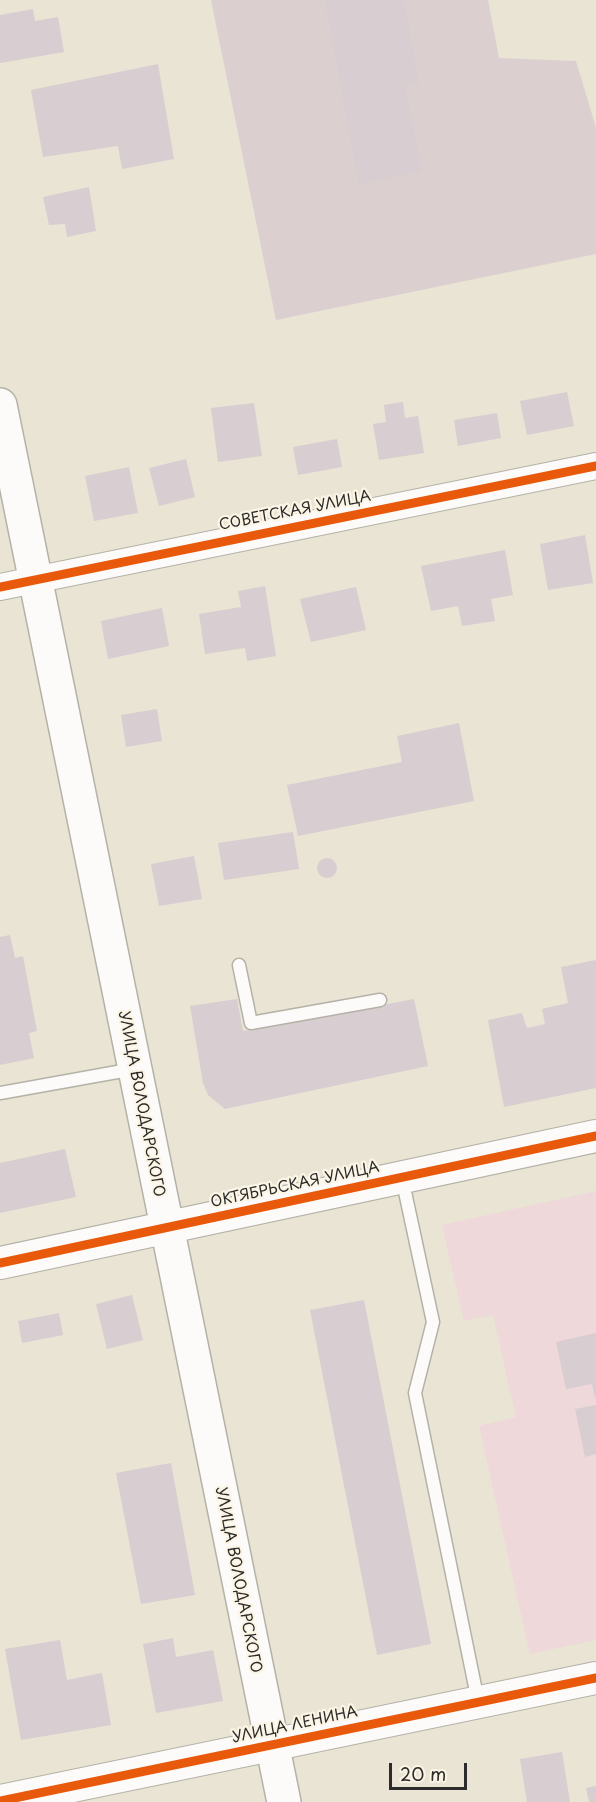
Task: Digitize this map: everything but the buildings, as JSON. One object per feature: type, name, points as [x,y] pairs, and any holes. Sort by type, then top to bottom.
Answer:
[{"type":"main road","name":"УЛИЦА ВОЛОДАРСКОГО","points":[[0,405],[284,1802]]},
{"type":"street","name":"СОВЕТСКАЯ УЛИЦА","points":[[0,587],[596,466]]},
{"type":"street","name":"ОКТЯБРЬСКАЯ УЛИЦА","points":[[0,1263],[596,1136]]},
{"type":"street","name":"УЛИЦА ЛЕНИНА","points":[[0,1801],[596,1678]]},
{"type":"lane","points":[[239,965],[251,1023],[380,1000]]},
{"type":"lane","points":[[0,1094],[134,1069]]},
{"type":"lane","points":[[402,1177],[433,1322],[415,1393],[478,1703]]},
{"type":"shaded area","points":[[211,0],[488,0],[499,58],[576,61],[596,128],[596,254],[276,320]]},
{"type":"shaded area","points":[[596,1191],[596,1640],[530,1654],[479,1426],[516,1417],[493,1315],[464,1321],[442,1225]]},
{"type":"cycle path","points":[[0,587],[596,466]]},
{"type":"cycle path","points":[[0,1263],[596,1136]]},
{"type":"cycle path","points":[[0,1801],[596,1678]]}]
